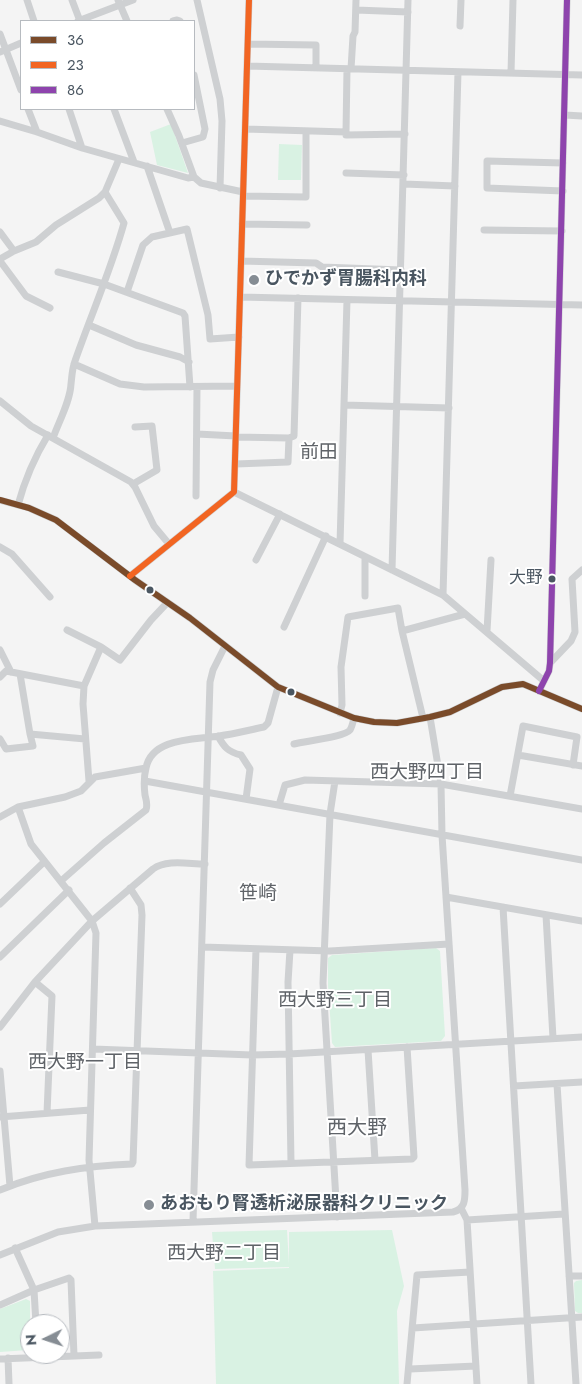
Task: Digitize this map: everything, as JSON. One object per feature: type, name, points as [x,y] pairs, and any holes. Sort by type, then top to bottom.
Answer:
[{"type":"street","points":[[26,0],[34,20]]},
{"type":"street","points":[[72,0],[79,20]]},
{"type":"street","points":[[81,20],[119,2],[133,0]]},
{"type":"street","points":[[197,0],[220,98],[222,121],[220,188]]},
{"type":"street","points":[[130,576],[234,492],[249,0]]},
{"type":"street","points":[[346,132],[349,69],[355,32],[356,0]]},
{"type":"street","points":[[392,570],[402,270],[408,0]]},
{"type":"street","points":[[460,26],[461,0]]},
{"type":"street","points":[[511,73],[513,0]]},
{"type":"street","points":[[539,691],[549,671],[550,663],[567,0]]},
{"type":"street","points":[[119,2],[127,20]]},
{"type":"street","points":[[356,10],[408,12]]},
{"type":"street","points":[[0,34],[3,50],[20,88]]},
{"type":"street","points":[[3,50],[20,43]]},
{"type":"street","points":[[248,44],[316,45],[316,68]]},
{"type":"street","points":[[247,66],[582,75]]},
{"type":"street","points":[[443,595],[458,72]]},
{"type":"street","points":[[182,143],[203,137],[205,129],[195,80]]},
{"type":"street","points":[[28,110],[36,132]]},
{"type":"street","points":[[69,110],[82,148]]},
{"type":"street","points":[[114,110],[134,162]]},
{"type":"street","points":[[167,110],[182,143],[194,178]]},
{"type":"street","points":[[564,115],[582,116]]},
{"type":"street","points":[[0,121],[82,148],[188,178],[194,178],[201,183],[243,194],[306,197],[306,132]]},
{"type":"street","points":[[244,129],[346,132],[346,135],[405,134]]},
{"type":"street","points":[[50,308],[26,296],[0,260],[14,251],[36,242],[56,225],[87,207],[105,192],[119,159]]},
{"type":"street","points":[[563,191],[487,188],[487,161],[564,163]]},
{"type":"street","points":[[147,166],[170,232]]},
{"type":"street","points":[[346,174],[404,175]]},
{"type":"street","points":[[404,184],[455,186]]},
{"type":"street","points":[[18,505],[24,480],[34,459],[50,437],[66,403],[72,383],[71,378],[74,364],[104,284],[124,223],[105,192]]},
{"type":"street","points":[[242,224],[307,225]]},
{"type":"street","points":[[127,292],[142,246],[152,237],[187,229],[208,316],[210,339],[239,337]]},
{"type":"street","points":[[484,230],[562,231]]},
{"type":"street","points":[[0,232],[14,251]]},
{"type":"street","points":[[241,262],[316,263],[322,268],[402,270]]},
{"type":"street","points":[[58,272],[104,284],[183,313],[186,316],[197,434],[196,496]]},
{"type":"street","points":[[240,297],[582,305]]},
{"type":"street","points":[[197,434],[289,438],[294,436],[298,298]]},
{"type":"street","points":[[340,544],[347,300]]},
{"type":"street","points":[[89,325],[136,345],[180,356],[189,362]]},
{"type":"street","points":[[74,364],[120,384],[144,387],[237,386]]},
{"type":"street","points":[[0,401],[31,426],[133,484],[154,526],[169,544]]},
{"type":"street","points":[[344,405],[449,408]]},
{"type":"street","points":[[133,484],[157,470],[152,426],[135,427]]},
{"type":"street","points":[[236,464],[288,462],[289,438]]},
{"type":"street","points":[[234,492],[443,595],[544,681]]},
{"type":"street","points":[[0,500],[43,513],[56,520],[130,576],[190,618],[278,687],[340,713],[374,722],[397,723],[450,712],[502,687],[523,684],[582,709]]},
{"type":"street","points":[[256,560],[280,514]]},
{"type":"street","points":[[284,627],[326,536]]},
{"type":"street","points":[[0,547],[12,554],[50,597]]},
{"type":"street","points":[[365,557],[365,596]]},
{"type":"street","points":[[487,631],[490,560]]},
{"type":"street","points":[[550,663],[571,641],[575,632],[572,579],[582,570]]},
{"type":"street","points":[[67,630],[101,647],[120,660],[151,620],[167,603]]},
{"type":"street","points":[[0,1254],[58,1232],[95,1226],[453,1212],[461,1208],[465,1201],[465,1190],[442,835],[441,784],[427,717],[402,631],[398,608],[348,618],[341,667],[342,705],[340,713]]},
{"type":"street","points":[[402,631],[465,614]]},
{"type":"street","points":[[193,1221],[210,682],[213,670],[226,646]]},
{"type":"street","points":[[89,781],[83,704],[84,686],[101,647]]},
{"type":"street","points":[[0,650],[11,672]]},
{"type":"street","points":[[0,677],[6,671],[84,686]]},
{"type":"street","points":[[0,739],[6,749],[33,746],[20,674]]},
{"type":"street","points":[[61,882],[104,843],[146,810],[146,768],[151,756],[165,746],[183,740],[208,738],[264,727],[268,723],[278,687]]},
{"type":"street","points":[[294,744],[339,736],[351,729],[354,718]]},
{"type":"street","points":[[510,796],[523,726],[577,736],[572,765]]},
{"type":"street","points":[[30,734],[85,739]]},
{"type":"street","points":[[218,736],[225,749],[231,753],[241,755],[250,769],[246,799]]},
{"type":"street","points":[[518,755],[582,766]]},
{"type":"street","points":[[0,817],[18,807],[65,797],[81,791],[95,777],[146,768]]},
{"type":"street","points":[[279,805],[285,785],[305,780],[441,784],[582,810]]},
{"type":"street","points":[[145,781],[582,860]]},
{"type":"street","points":[[335,781],[330,814],[323,983],[337,1217]]},
{"type":"street","points":[[18,807],[31,844],[69,890],[92,922],[97,937],[89,1167],[95,1226]]},
{"type":"street","points":[[0,904],[44,862]]},
{"type":"street","points":[[0,1027],[35,982],[92,922],[153,869],[163,863],[205,864]]},
{"type":"street","points":[[0,1190],[57,1172],[89,1167],[132,1164],[133,1162],[142,915],[141,905],[130,888]]},
{"type":"street","points":[[0,957],[69,890]]},
{"type":"street","points":[[446,897],[582,922]]},
{"type":"street","points":[[503,907],[531,1384]]},
{"type":"street","points":[[546,915],[553,1038]]},
{"type":"street","points":[[202,947],[324,951],[449,944]]},
{"type":"street","points":[[256,949],[249,1165],[412,1159],[414,1157],[407,1047]]},
{"type":"street","points":[[290,950],[288,982],[291,1163]]},
{"type":"street","points":[[35,982],[52,996],[47,1113]]},
{"type":"street","points":[[93,1050],[252,1055],[582,1037]]},
{"type":"street","points":[[368,1050],[375,1160]]},
{"type":"street","points":[[0,1071],[2,1117],[10,1186]]},
{"type":"street","points":[[514,1086],[582,1082]]},
{"type":"street","points":[[557,1084],[576,1384]]},
{"type":"street","points":[[2,1117],[90,1110]]},
{"type":"street","points":[[461,1208],[467,1220],[477,1384]]},
{"type":"street","points":[[467,1220],[564,1214]]},
{"type":"street","points":[[15,1248],[34,1290],[35,1314]]},
{"type":"street","points":[[407,1384],[410,1369],[417,1275],[470,1272]]},
{"type":"street","points":[[569,1276],[582,1276]]},
{"type":"street","points":[[0,1306],[34,1290],[69,1278],[71,1280],[74,1356]]},
{"type":"street","points":[[413,1328],[582,1317]]},
{"type":"street","points":[[70,1356],[100,1356]]},
{"type":"street","points":[[0,1358],[20,1357]]},
{"type":"street","points":[[8,1358],[9,1384]]},
{"type":"street","points":[[410,1369],[476,1366]]},
{"type":"green space","points":[[171,124],[188,173],[157,165],[150,132]]},
{"type":"green space","points":[[279,144],[302,145],[301,180],[278,180]]},
{"type":"green space","points":[[436,948],[440,951],[445,1036],[441,1041],[335,1047],[332,1043],[328,958],[332,955]]},
{"type":"green space","points":[[287,1230],[289,1264],[289,1232],[392,1230],[404,1286],[397,1311],[399,1384],[216,1384],[213,1271],[289,1267],[215,1269],[212,1232]]},
{"type":"green space","points":[[582,1280],[582,1313],[578,1313],[575,1311],[574,1283]]},
{"type":"green space","points":[[26,1299],[30,1301],[30,1314],[20,1314],[20,1351],[0,1352],[0,1309]]},
{"type":"transit line","name":"23","points":[[130,576],[234,492],[249,0]]},
{"type":"transit line","name":"86","points":[[539,691],[549,671],[550,663],[567,0]]},
{"type":"transit line","name":"36","points":[[0,500],[29,508],[56,520],[135,580],[190,618],[278,687],[354,718],[374,722],[397,723],[430,717],[450,712],[502,687],[523,684],[582,709]]},
{"type":"place","name":"ひでかず胃腸科内科","points":[[254,280]]},
{"type":"place","name":"大野","points":[[552,579]]},
{"type":"place","name":"あおもり腎透析泌尿器科クリニック","points":[[149,1205]]},
{"type":"district","name":"前田","points":[[319,453]]},
{"type":"district","name":"西大野四丁目","points":[[427,773]]},
{"type":"district","name":"笹崎","points":[[258,894]]},
{"type":"district","name":"西大野三丁目","points":[[335,1001]]},
{"type":"district","name":"西大野一丁目","points":[[85,1063]]},
{"type":"district","name":"西大野","points":[[357,1129]]},
{"type":"district","name":"西大野二丁目","points":[[224,1254]]}]
